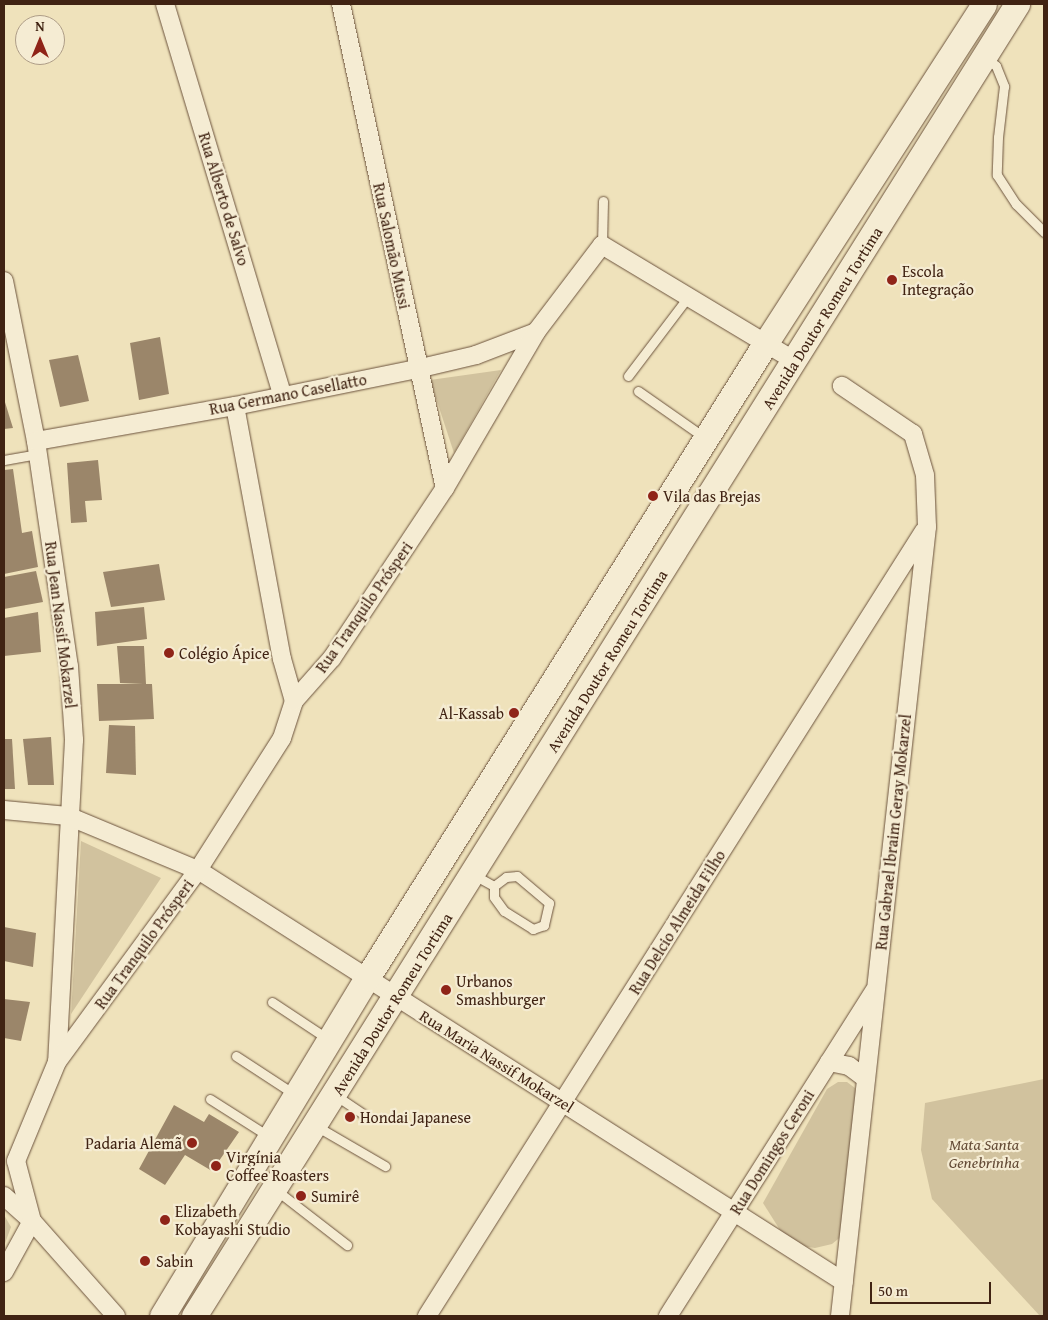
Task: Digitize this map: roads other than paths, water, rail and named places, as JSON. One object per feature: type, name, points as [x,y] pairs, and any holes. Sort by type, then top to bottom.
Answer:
[{"type":"main road","name":"Avenida Doutor Romeu Tortima","points":[[162,1316],[367,978],[765,344],[984,4]]},
{"type":"main road","name":"Avenida Doutor Romeu Tortima","points":[[194,1316],[397,997],[484,881],[795,361],[1017,4]]},
{"type":"street","name":"Rua Alberto de Salvo","points":[[166,4],[282,395]]},
{"type":"street","name":"Rua Salomão Mussi","points":[[341,4],[417,369],[445,488]]},
{"type":"street","points":[[602,245],[795,361]]},
{"type":"street","name":"Rua Tranquilo Prósperi","points":[[32,1221],[10,1164],[57,1062],[198,870],[282,738],[294,701],[332,658],[445,488],[536,332],[602,245]]},
{"type":"street","name":"Rua Jean Nassif Mokarzel","points":[[4,282],[37,447],[70,666],[74,740],[68,816],[57,1062]]},
{"type":"street","name":"Rua Germano Casellatto","points":[[37,447],[282,395],[417,369],[476,355],[536,332]]},
{"type":"street","name":"Rua Gabrael Ibraim Geray Mokarzel","points":[[840,1316],[927,526],[926,475],[913,434],[842,386]]},
{"type":"street","points":[[235,406],[282,659],[294,701]]},
{"type":"street","name":"Rua Delcio Almeida Filho","points":[[426,1316],[563,1103],[927,526]]},
{"type":"street","name":"Rua Maria Nassif Mokarzel","points":[[4,810],[68,816],[198,870],[844,1282]]},
{"type":"street","name":"Rua Domingos Ceroni","points":[[668,1316],[876,988]]},
{"type":"street","points":[[829,1062],[850,1066],[866,1079]]},
{"type":"street","points":[[4,1196],[32,1221],[116,1316]]},
{"type":"street","points":[[4,1272],[32,1221]]},
{"type":"lane","points":[[985,56],[996,66],[1004,86],[998,137],[997,175],[1016,204],[1044,232]]},
{"type":"lane","points":[[602,245],[603,201]]},
{"type":"lane","points":[[628,376],[688,297]]},
{"type":"lane","points":[[638,391],[706,438]]},
{"type":"lane","points":[[4,460],[37,447]]},
{"type":"lane","points":[[517,876],[549,903],[544,925],[533,929],[504,911],[484,881],[517,876]]},
{"type":"lane","points":[[272,1002],[330,1040]]},
{"type":"lane","points":[[236,1056],[296,1096]]},
{"type":"lane","points":[[335,1095],[363,1114]]},
{"type":"lane","points":[[210,1099],[270,1138]]},
{"type":"lane","points":[[315,1126],[385,1166]]},
{"type":"lane","points":[[275,1190],[347,1245]]},
{"type":"place","name":"Escola Integração","points":[[892,280]]},
{"type":"place","name":"Vila das Brejas","points":[[653,496]]},
{"type":"place","name":"Colégio Ápice","points":[[169,653]]},
{"type":"place","name":"Al-Kassab","points":[[514,713]]},
{"type":"place","name":"Urbanos Smashburger","points":[[446,990]]},
{"type":"place","name":"Hondai Japanese","points":[[350,1117]]},
{"type":"place","name":"Padaria Alemã","points":[[192,1143]]},
{"type":"place","name":"Virgínia Coffee Roasters","points":[[216,1166]]},
{"type":"place","name":"Sumirê","points":[[301,1196]]},
{"type":"place","name":"Elizabeth Kobayashi Studio","points":[[165,1220]]},
{"type":"place","name":"Sabin","points":[[145,1261]]},
{"type":"park label","name":"Mata Santa Genebrinha","points":[[984,1153]]}]
